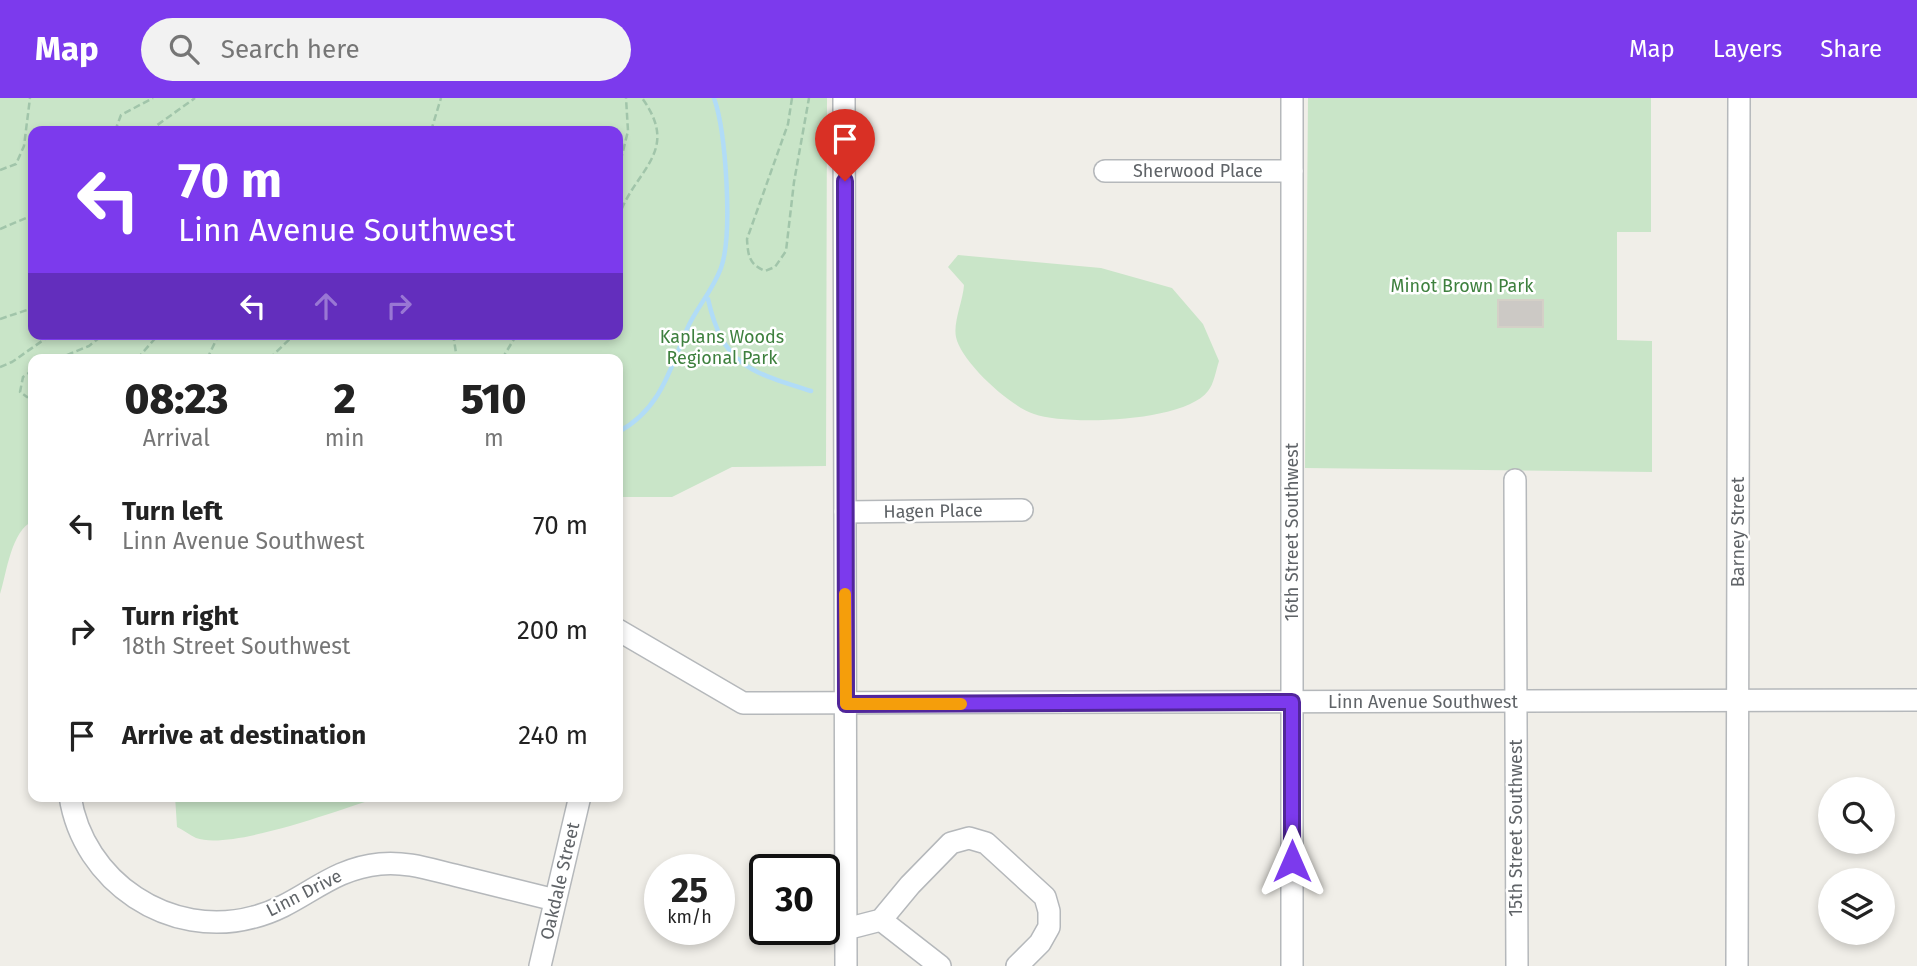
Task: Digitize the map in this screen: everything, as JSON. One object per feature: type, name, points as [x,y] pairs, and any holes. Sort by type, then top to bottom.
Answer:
[{"type":"street","points":[[844,98],[846,966]]},
{"type":"street","name":"16th Street Southwest","points":[[1292,98],[1292,966]]},
{"type":"street","name":"Barney Street","points":[[1737,966],[1738,98]]},
{"type":"street","name":"Sherwood Place","points":[[1105,172],[1292,171]]},
{"type":"street","name":"15th Street Southwest","points":[[1515,480],[1517,966]]},
{"type":"street","name":"Hagen Place","points":[[845,512],[1022,510]]},
{"type":"street","points":[[623,634],[743,703],[846,704]]},
{"type":"street","name":"Linn Avenue Southwest","points":[[846,704],[1917,700]]},
{"type":"street","name":"Linn Drive","points":[[71,802],[77,826],[86,845],[110,878],[146,905],[195,921],[225,922],[256,917],[280,908],[321,881],[342,872],[384,863],[421,867],[555,900]]},
{"type":"street","name":"Oakdale Street","points":[[540,966],[579,802]]},
{"type":"street","points":[[846,929],[881,920],[909,885],[951,843],[969,838],[986,843],[1045,897],[1049,911],[1049,927],[1040,943],[1017,966]]},
{"type":"street","points":[[881,920],[940,966]]},
{"type":"path","points":[[0,170],[16,164],[24,146],[30,98]]},
{"type":"path","points":[[117,126],[121,115],[153,98]]},
{"type":"path","points":[[156,126],[195,98]]},
{"type":"path","points":[[433,126],[442,98]]},
{"type":"path","points":[[623,151],[628,131],[626,98]]},
{"type":"path","points":[[623,210],[654,155],[658,134],[654,115],[642,98]]},
{"type":"path","points":[[793,98],[788,124],[747,239],[748,256],[753,265],[765,271],[775,267],[786,251],[794,182],[809,98]]},
{"type":"path","points":[[0,229],[28,217]]},
{"type":"path","points":[[0,319],[28,309]]},
{"type":"path","points":[[0,367],[43,340]]},
{"type":"path","points":[[69,354],[96,340]]},
{"type":"path","points":[[141,354],[154,340]]},
{"type":"path","points":[[274,354],[289,340]]},
{"type":"path","points":[[28,374],[23,377],[20,391],[28,397]]},
{"type":"green space","name":"Kaplans Woods Regional Park","points":[[0,98],[827,98],[826,466],[732,467],[672,497],[623,497],[623,354],[28,354],[28,525],[15,543],[0,594]]},
{"type":"green space","name":"Minot Brown Park","points":[[1308,98],[1651,98],[1651,232],[1617,232],[1617,340],[1652,341],[1652,472],[1305,468]]},
{"type":"green space","points":[[958,255],[1101,268],[1172,288],[1203,324],[1219,361],[1210,388],[1195,401],[1176,409],[1125,419],[1072,420],[1050,418],[1024,410],[988,382],[960,347],[956,337],[956,325],[964,285],[948,267]]},
{"type":"green space","points":[[175,802],[364,802],[261,834],[235,839],[196,838],[177,827]]},
{"type":"building","points":[[1498,300],[1543,300],[1543,327],[1498,327]]},
{"type":"waterway","points":[[623,429],[644,412],[662,388],[691,321],[721,268],[727,232],[725,158],[714,98]]},
{"type":"waterway","points":[[708,299],[714,321],[731,353],[756,371],[811,391]]},
{"type":"slow traffic","points":[[845,594],[846,704],[961,704]]},
{"type":"route","points":[[845,181],[846,704],[1292,702],[1292,861]]}]
